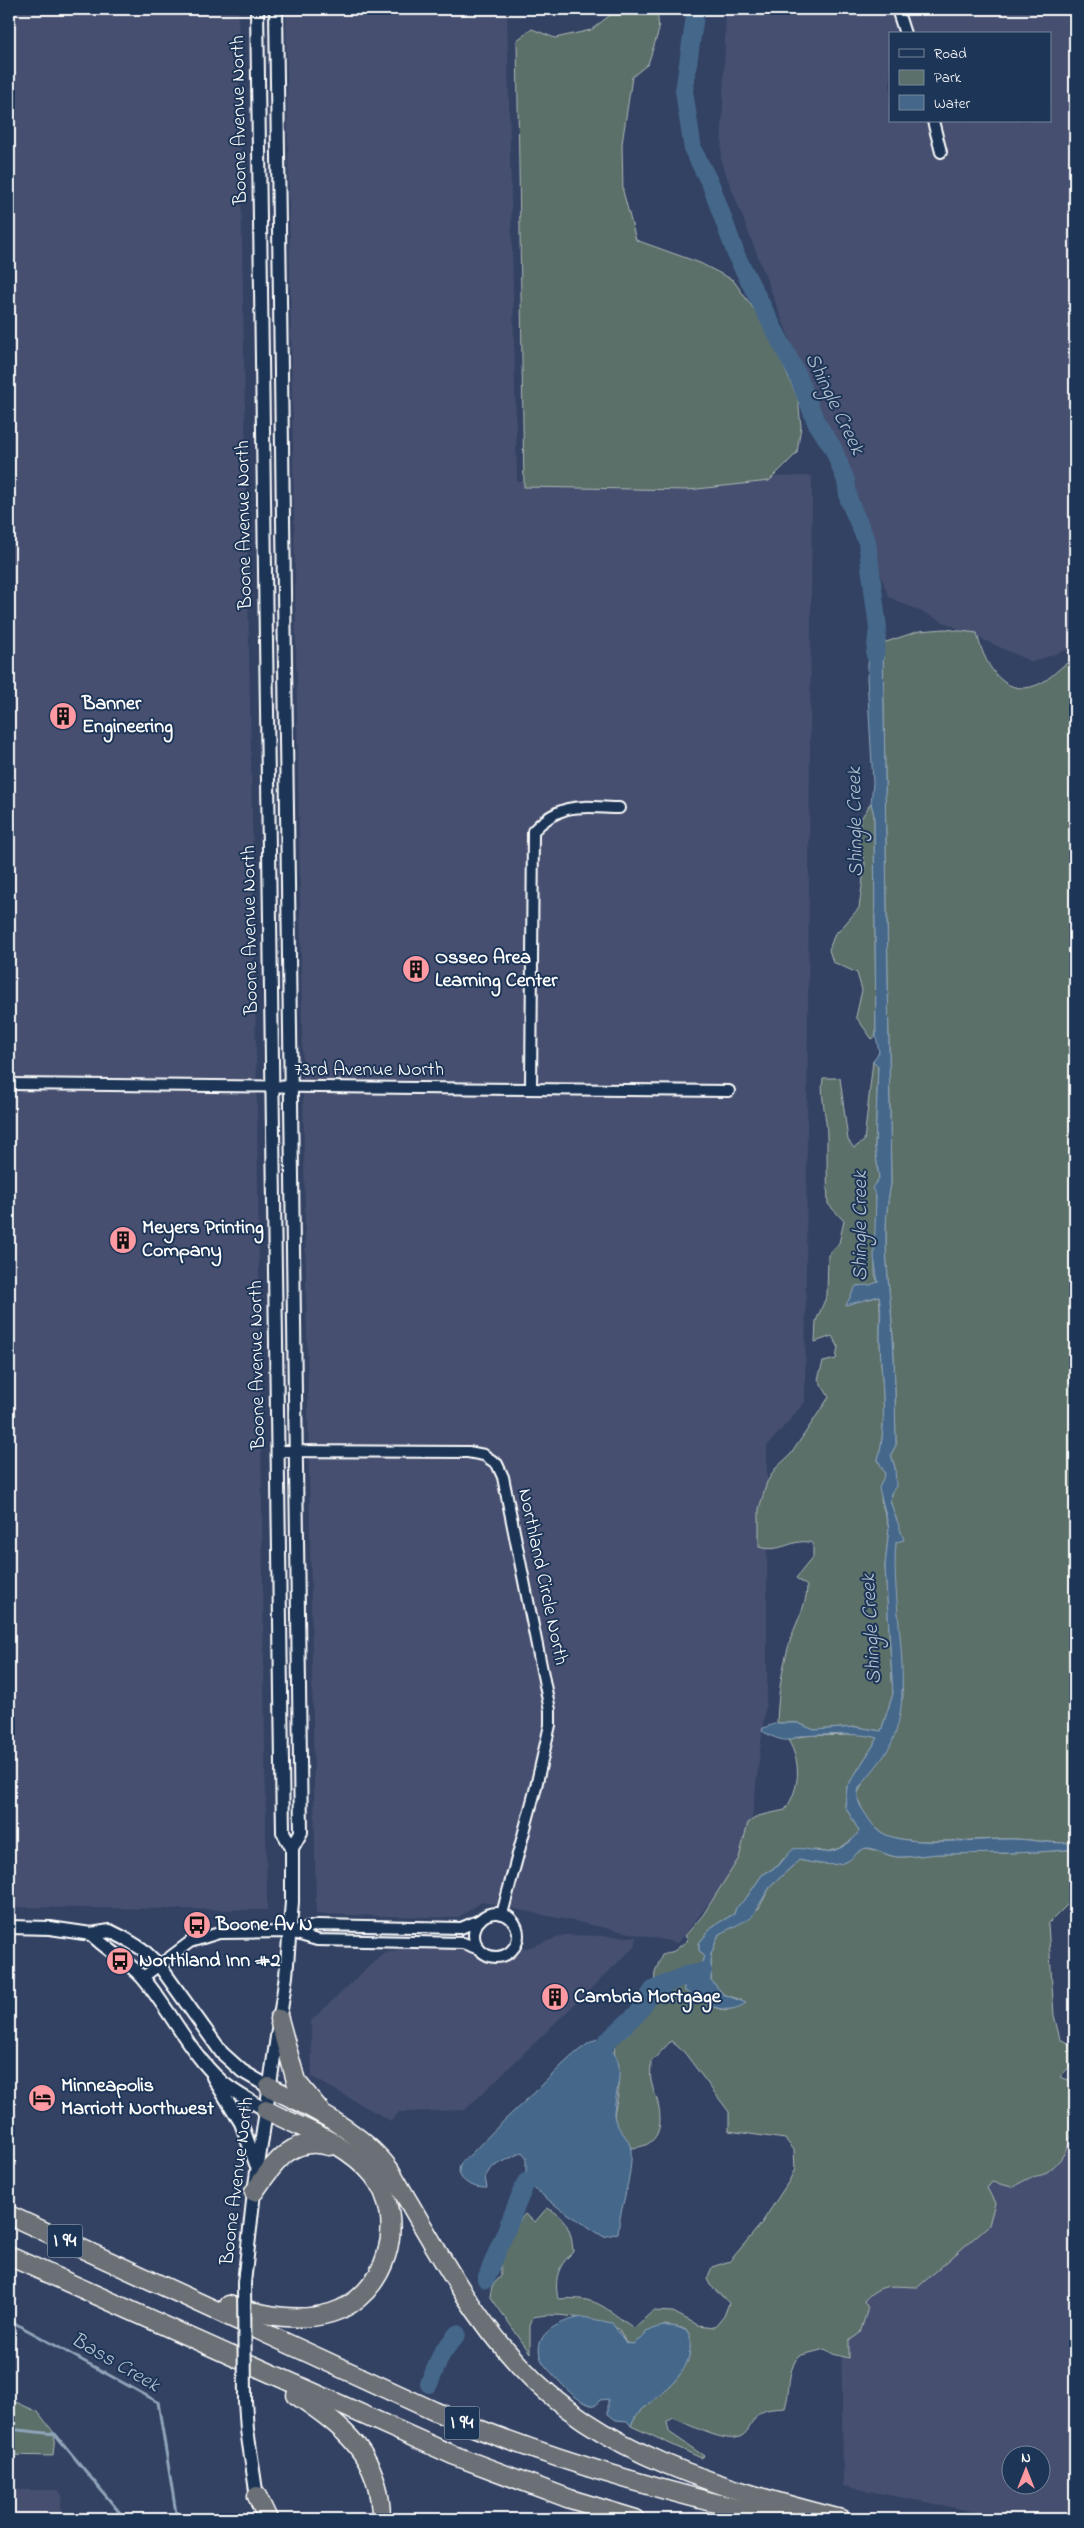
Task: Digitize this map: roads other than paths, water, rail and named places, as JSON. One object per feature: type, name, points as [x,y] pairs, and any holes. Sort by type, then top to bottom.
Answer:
[{"type":"highway","points":[[279,2019],[296,2081],[310,2100],[331,2121]]},
{"type":"highway","points":[[269,2087],[331,2121],[367,2144],[381,2158],[486,2325],[519,2365],[566,2408],[618,2442],[664,2463],[756,2496],[841,2519]]},
{"type":"highway","points":[[121,2266],[199,2296],[261,2314],[312,2317],[340,2309],[362,2294],[374,2280],[388,2254],[391,2234],[388,2206],[380,2186],[367,2168],[348,2152],[266,2110]]},
{"type":"highway","points":[[254,2192],[277,2160],[294,2148],[306,2144],[323,2144],[348,2152]]},
{"type":"highway","name":"I 94","points":[[9,2216],[434,2411],[492,2435],[661,2491],[782,2519]]},
{"type":"highway","name":"I 94","points":[[9,2256],[477,2465],[570,2499],[636,2519]]},
{"type":"highway","points":[[245,2362],[314,2406],[358,2446],[374,2471],[379,2491],[381,2519]]},
{"type":"highway","points":[[257,2496],[268,2519]]},
{"type":"street","name":"Boone Avenue North","points":[[257,9],[283,1832],[292,1848]]},
{"type":"street","name":"Boone Avenue North","points":[[260,2519],[245,2401],[244,2283],[257,2167],[290,1932],[292,1848],[301,1832],[276,9]]},
{"type":"street","points":[[897,9],[904,32]]},
{"type":"street","points":[[933,122],[941,152]]},
{"type":"street","points":[[531,1088],[534,831],[547,816],[565,809],[619,808]]},
{"type":"street","name":"73rd Avenue North","points":[[9,1084],[531,1088],[729,1092]]},
{"type":"street","name":"Northland Circle North","points":[[278,1451],[468,1452],[484,1455],[497,1464],[503,1477],[548,1695],[550,1725],[535,1791],[502,1914]]},
{"type":"street","points":[[142,1978],[190,1942],[210,1934],[290,1932],[318,1925],[461,1928],[492,1913],[509,1917],[517,1927],[518,1936],[515,1946],[509,1953],[496,1957],[486,1955],[479,1949],[463,1943],[317,1940],[290,1932]]},
{"type":"street","points":[[479,1949],[474,1937],[480,1920]]},
{"type":"street","points":[[9,1927],[50,1928],[91,1934],[110,1931],[142,1949],[159,1965],[222,2053],[242,2071],[269,2087]]},
{"type":"street","points":[[91,1934],[104,1946],[129,1963],[159,1998],[208,2068],[241,2123],[257,2167]]},
{"type":"street","points":[[208,2068],[234,2091],[266,2110]]},
{"type":"water","points":[[881,628],[883,643],[891,1184],[888,1200],[886,1247],[895,1378],[896,1445],[891,1454],[895,1468],[896,1486],[891,1493],[890,1501],[904,1540],[896,1542],[895,1566],[901,1645],[902,1697],[899,1721],[892,1742],[881,1760],[859,1788],[858,1798],[863,1810],[878,1830],[900,1839],[948,1841],[1011,1839],[1059,1843],[1075,1842],[1075,1849],[1024,1853],[938,1854],[899,1857],[867,1848],[859,1851],[848,1861],[837,1864],[799,1860],[770,1887],[751,1918],[719,1934],[711,1954],[711,1980],[723,1994],[746,2003],[730,2009],[722,2009],[707,2004],[685,1991],[680,1972],[701,1966],[704,1956],[699,1950],[699,1943],[713,1926],[734,1914],[736,1908],[747,1897],[762,1875],[778,1866],[793,1849],[830,1852],[845,1845],[857,1835],[859,1831],[845,1806],[847,1787],[878,1738],[851,1734],[799,1736],[791,1740],[785,1740],[765,1733],[762,1731],[763,1728],[777,1723],[798,1723],[814,1730],[857,1727],[881,1731],[893,1694],[885,1566],[889,1528],[879,1488],[885,1474],[878,1460],[883,1429],[880,1350],[881,1310],[879,1296],[846,1305],[856,1286],[870,1285],[878,1282],[874,1258],[876,1196],[872,1188],[879,1178],[875,1147],[878,1066],[873,1061],[879,1052],[876,1036],[874,815],[871,803],[873,783],[867,678],[870,641]]},
{"type":"water","points":[[596,2039],[614,2053],[618,2062],[619,2080],[614,2118],[628,2140],[631,2150],[630,2171],[618,2233],[604,2237],[559,2208],[526,2182],[526,2157],[522,2152],[491,2168],[485,2177],[487,2188],[470,2185],[459,2173],[463,2160],[571,2057]]},
{"type":"water","points":[[583,2317],[612,2323],[626,2343],[633,2344],[644,2336],[646,2331],[663,2326],[674,2326],[690,2333],[690,2353],[683,2370],[668,2388],[639,2413],[631,2426],[627,2421],[616,2420],[608,2414],[608,2399],[600,2400],[595,2406],[585,2403],[575,2396],[549,2370],[541,2359],[539,2350],[541,2341],[551,2329],[558,2324]]},
{"type":"waterway","name":"Shingle Creek","points":[[696,9],[684,91],[693,150],[711,185],[737,257],[797,374],[816,422],[833,448],[846,481],[849,501],[867,542],[878,628],[875,655]]},
{"type":"waterway","name":"Shingle Creek","points":[[600,2065],[605,2043],[638,2013],[653,1990],[686,1975],[703,1971]]},
{"type":"waterway","name":"Shingle Creek","points":[[486,2279],[526,2182],[542,2176],[545,2171]]},
{"type":"waterway","name":"Bass Creek","points":[[9,2320],[158,2402],[177,2519]]},
{"type":"waterway","name":"Shingle Creek","points":[[429,2384],[442,2353],[457,2334]]},
{"type":"waterway","points":[[9,2429],[55,2434],[125,2519]]},
{"type":"place","name":"Banner Engineering","points":[[63,716]]},
{"type":"place","name":"Osseo Area Learning Center","points":[[416,969]]},
{"type":"place","name":"Meyers Printing Company","points":[[123,1240]]},
{"type":"place","name":"Boone Av N","points":[[197,1925]]},
{"type":"place","name":"Northland Inn #2","points":[[120,1961]]},
{"type":"place","name":"Cambria Mortgage","points":[[555,1997]]},
{"type":"place","name":"Minneapolis Marriott Northwest","points":[[42,2098]]}]
